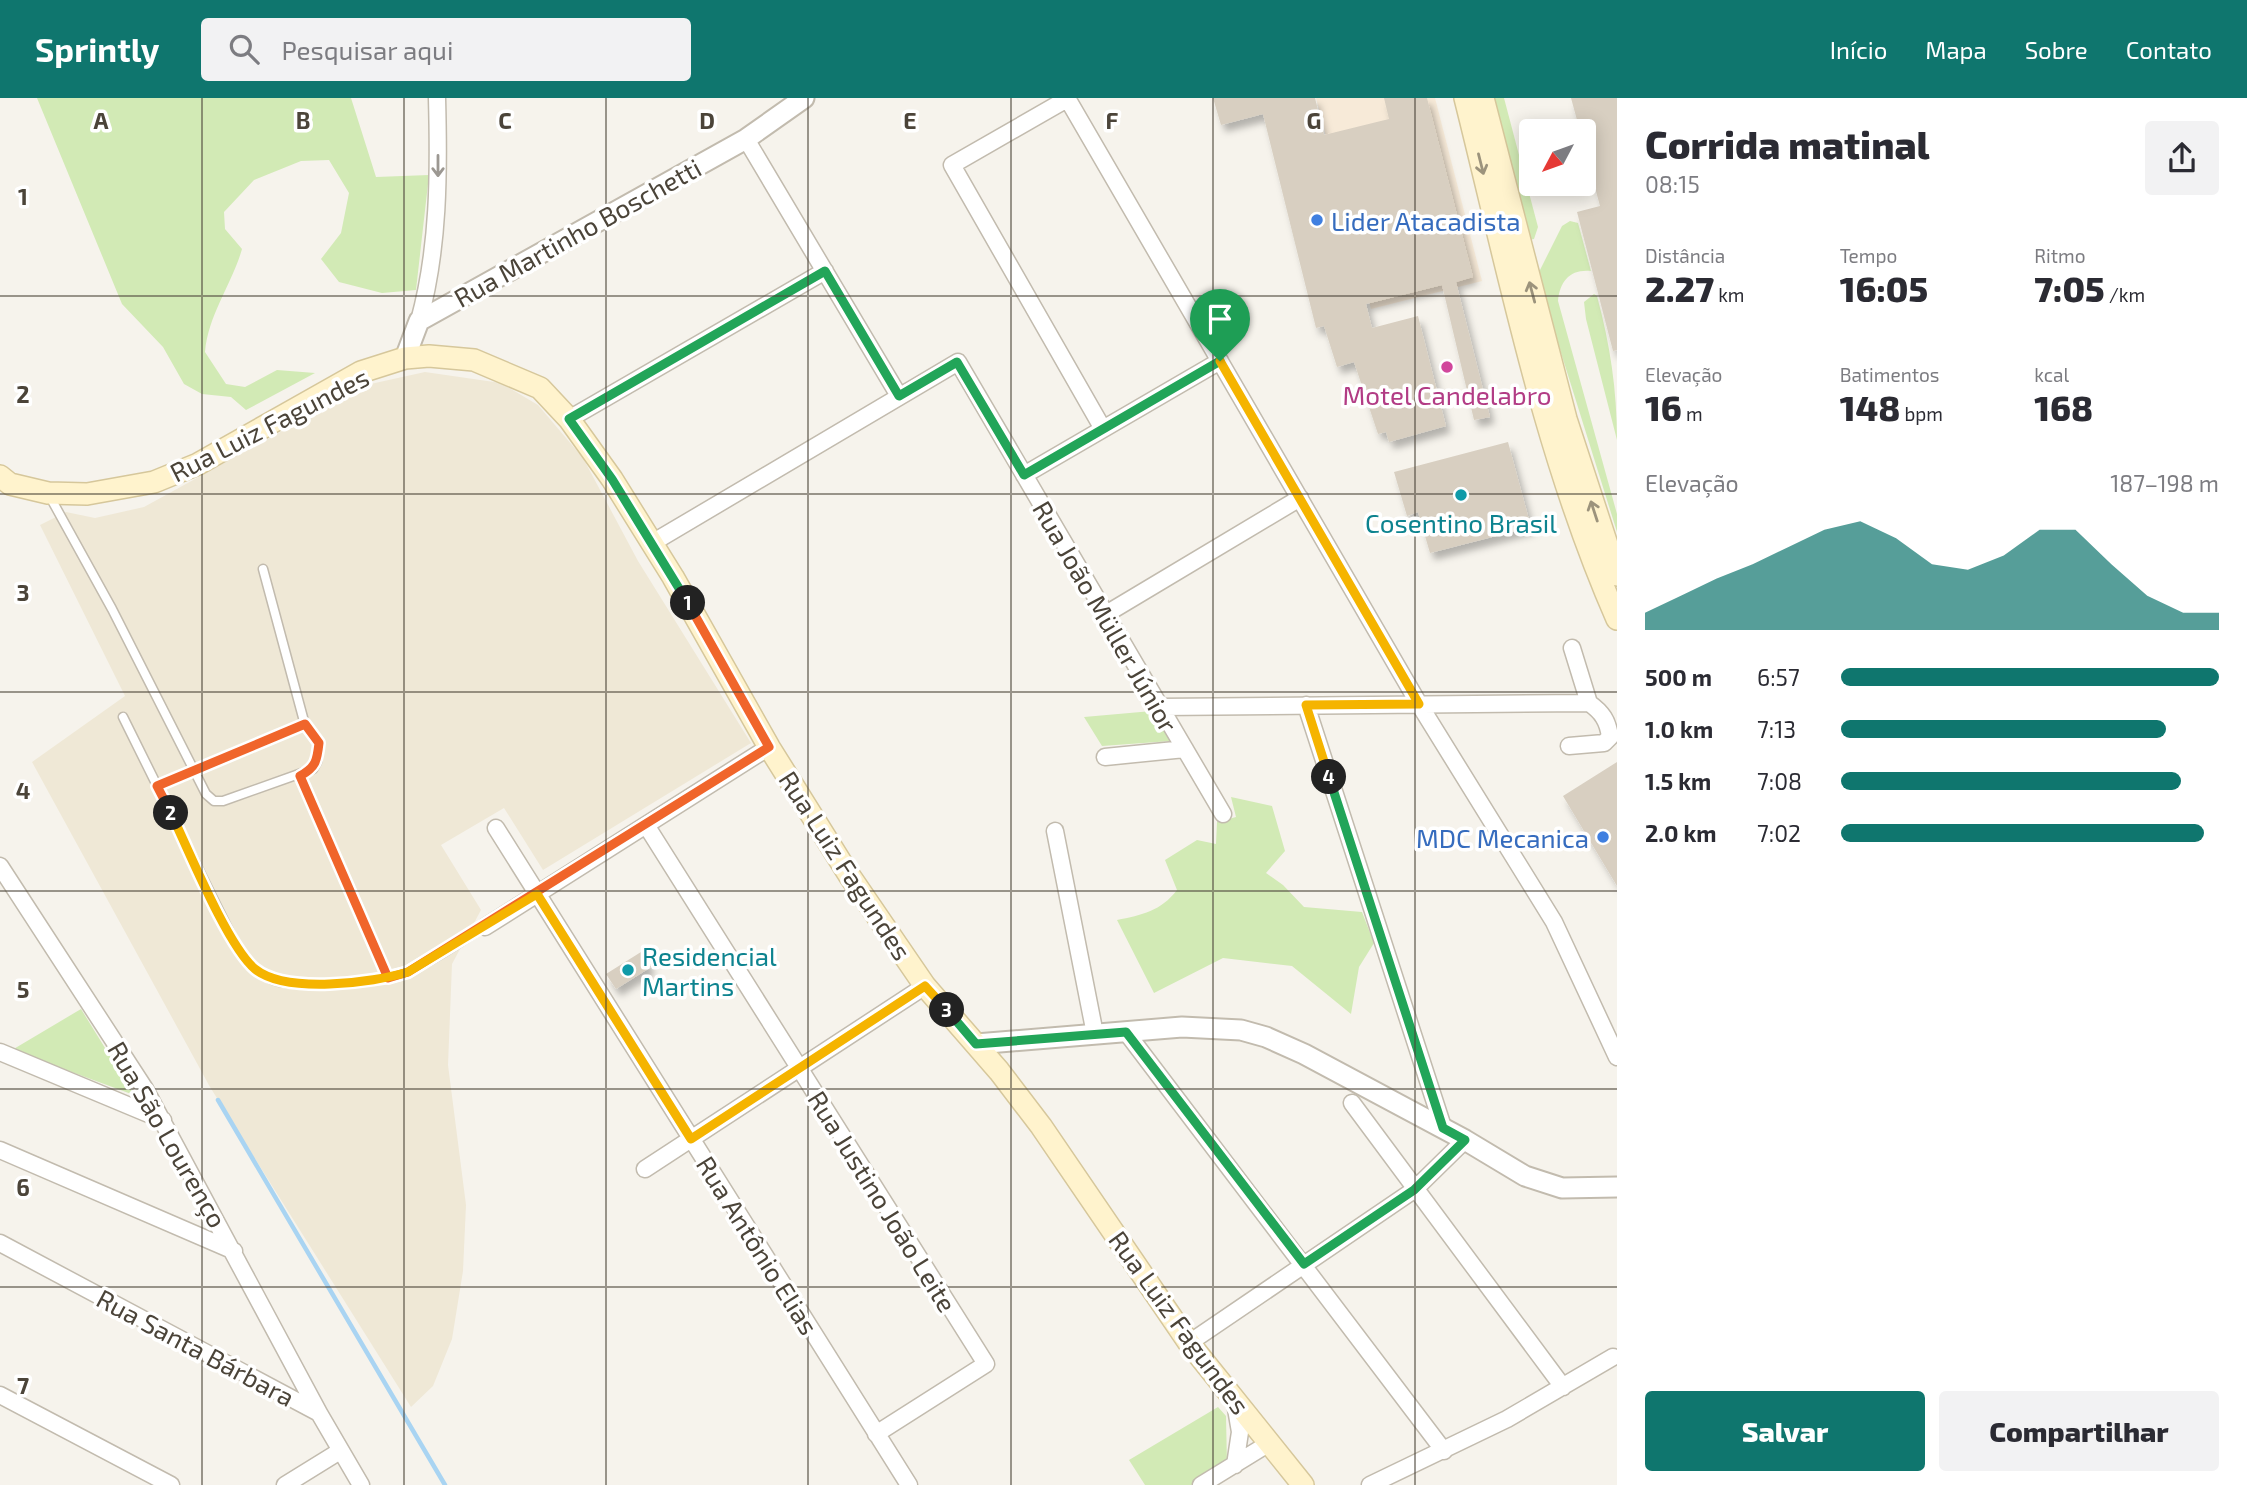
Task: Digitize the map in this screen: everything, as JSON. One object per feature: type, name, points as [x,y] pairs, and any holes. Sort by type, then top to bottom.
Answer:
[{"type":"main road","points":[[1465,98],[1545,412],[1576,517],[1612,581]]},
{"type":"main road","points":[[1483,98],[1570,432],[1612,581],[1617,619]]},
{"type":"main road","name":"Rua Luiz Fagundes","points":[[0,476],[10,484],[48,493],[87,494],[154,482],[198,464],[361,372],[405,358],[474,360],[513,374],[540,388],[569,419],[652,543],[769,747],[849,875],[925,986],[976,1044],[1041,1126],[1189,1343],[1303,1485]]},
{"type":"street","points":[[405,358],[426,294],[435,238],[437,98]]},
{"type":"street","name":"Rua Martinho Boschetti","points":[[419,321],[746,139],[804,98]]},
{"type":"street","points":[[1104,429],[952,166],[1067,99],[1419,704],[1554,922],[1617,1057]]},
{"type":"street","points":[[746,139],[899,396]]},
{"type":"street","points":[[569,419],[825,271]]},
{"type":"street","points":[[1024,475],[1220,361]]},
{"type":"street","name":"Rua João Müller Júnior","points":[[652,543],[957,362],[1223,814]]},
{"type":"street","points":[[1106,614],[1300,498]]},
{"type":"street","points":[[1572,648],[1588,703]]},
{"type":"street","points":[[1160,707],[1588,703],[1605,718],[1609,737],[1604,743],[1569,746]]},
{"type":"street","points":[[1306,705],[1443,1128]]},
{"type":"street","points":[[485,927],[769,747]]},
{"type":"street","points":[[1105,757],[1185,749]]},
{"type":"street","name":"Rua Justino João Leite","points":[[646,825],[986,1364],[876,1434]]},
{"type":"street","name":"Rua Antônio Elias","points":[[495,828],[909,1485]]},
{"type":"street","points":[[1055,831],[1095,1034]]},
{"type":"street","name":"Rua São Lourenço","points":[[0,866],[87,997],[163,1120],[319,1413]]},
{"type":"street","points":[[645,1169],[925,986]]},
{"type":"street","points":[[976,1044],[1211,1026],[1254,1033],[1304,1054],[1465,1140],[1525,1176],[1549,1184],[1576,1188],[1617,1187]]},
{"type":"street","points":[[1126,1032],[1444,1451]]},
{"type":"street","points":[[0,1052],[163,1120]]},
{"type":"street","points":[[1352,1103],[1414,1190],[1563,1387]]},
{"type":"street","points":[[1189,1343],[1414,1190],[1465,1140]]},
{"type":"street","points":[[0,1150],[234,1251]]},
{"type":"street","name":"Rua Santa Bárbara","points":[[0,1243],[319,1413],[361,1485]]},
{"type":"street","points":[[1370,1485],[1444,1451],[1613,1357]]},
{"type":"street","points":[[0,1395],[171,1485]]},
{"type":"street","points":[[1235,1402],[1240,1432],[1235,1465]]},
{"type":"street","points":[[1201,1485],[1271,1442]]},
{"type":"street","points":[[285,1485],[340,1451]]},
{"type":"lane","points":[[48,493],[112,609],[206,794],[214,801],[300,776],[313,769],[317,762],[319,743],[305,724],[263,569]]},
{"type":"lane","points":[[123,717],[237,949],[255,969],[275,981],[313,984],[388,978],[408,972],[485,927]]},
{"type":"lane","points":[[157,786],[305,724]]},
{"type":"lane","points":[[300,776],[388,978]]},
{"type":"shaded area","points":[[1316,98],[1435,98],[1482,281],[1371,309]]},
{"type":"shaded area","points":[[425,372],[501,383],[538,405],[583,458],[638,561],[751,743],[543,870],[504,808],[441,845],[481,910],[452,964],[448,1065],[466,1205],[463,1271],[452,1339],[433,1386],[411,1407],[210,1087],[32,762],[125,696],[40,525],[66,512],[95,518],[144,507],[366,385]]},
{"type":"green space","points":[[37,98],[351,98],[376,177],[429,175],[416,290],[382,293],[339,282],[321,259],[341,233],[349,193],[329,160],[301,161],[254,180],[224,212],[225,229],[242,249],[215,312],[205,352],[226,384],[245,387],[277,370],[315,373],[246,410],[231,397],[202,394],[184,384],[163,347],[122,304]]},
{"type":"green space","points":[[1490,98],[1504,98],[1519,155],[1519,196],[1530,196],[1538,227],[1534,239],[1529,240]]},
{"type":"green space","points":[[1570,221],[1578,223],[1591,271],[1577,272],[1567,278],[1558,301],[1617,514],[1617,532],[1537,276],[1562,226]]},
{"type":"green space","points":[[1594,294],[1602,314],[1612,367],[1617,440],[1586,319],[1584,302]]},
{"type":"green space","points":[[1152,711],[1171,741],[1102,746],[1084,717]]},
{"type":"green space","points":[[1231,797],[1272,806],[1285,851],[1266,873],[1283,885],[1304,907],[1362,912],[1374,943],[1359,967],[1351,1014],[1292,966],[1223,958],[1154,993],[1117,920],[1150,911],[1171,897],[1177,890],[1165,860],[1197,840],[1216,844],[1217,822],[1236,817]]},
{"type":"green space","points":[[81,1009],[134,1095],[12,1050]]},
{"type":"green space","points":[[1218,1407],[1226,1416],[1227,1465],[1191,1485],[1145,1485],[1129,1460]]},
{"type":"building","points":[[1213,98],[1315,98],[1324,135],[1389,119],[1384,98],[1427,98],[1473,277],[1456,282],[1490,417],[1474,420],[1442,285],[1366,304],[1372,328],[1418,316],[1446,426],[1389,442],[1386,432],[1378,434],[1354,362],[1337,367],[1324,326],[1316,328],[1263,114],[1221,125]]},
{"type":"building","points":[[1571,98],[1617,98],[1617,350],[1613,351],[1577,212],[1600,206],[1596,191],[1596,119],[1577,119]]},
{"type":"building","name":"Cosentino Brasil","points":[[1508,442],[1531,527],[1430,553],[1418,512],[1407,516],[1394,472]]},
{"type":"building","name":"MDC Mecanica","points":[[1617,762],[1617,886],[1563,796]]},
{"type":"building","name":"Residencial Martins","points":[[641,952],[651,967],[616,989],[606,974]]},
{"type":"waterway","points":[[218,1100],[445,1485]]},
{"type":"place","name":"Lider Atacadista","points":[[1317,220]]},
{"type":"place","name":"Motel Candelabro","points":[[1447,367]]},
{"type":"place","name":"Cosentino Brasil","points":[[1461,495]]},
{"type":"place","name":"MDC Mecanica","points":[[1603,837]]},
{"type":"place","name":"Residencial Martins","points":[[628,970]]},
{"type":"route","points":[[1220,361],[1024,475],[957,362],[899,396],[825,271],[569,419],[612,479],[673,577],[769,747],[485,927],[408,972],[388,978],[300,776],[313,769],[317,762],[319,743],[305,724],[290,733],[157,786],[237,949],[255,969],[275,981],[313,984],[388,978],[408,972],[537,894],[691,1139],[925,986],[976,1044],[1126,1032],[1304,1264],[1414,1190],[1465,1140],[1443,1128],[1306,705],[1419,704],[1220,361]]}]
